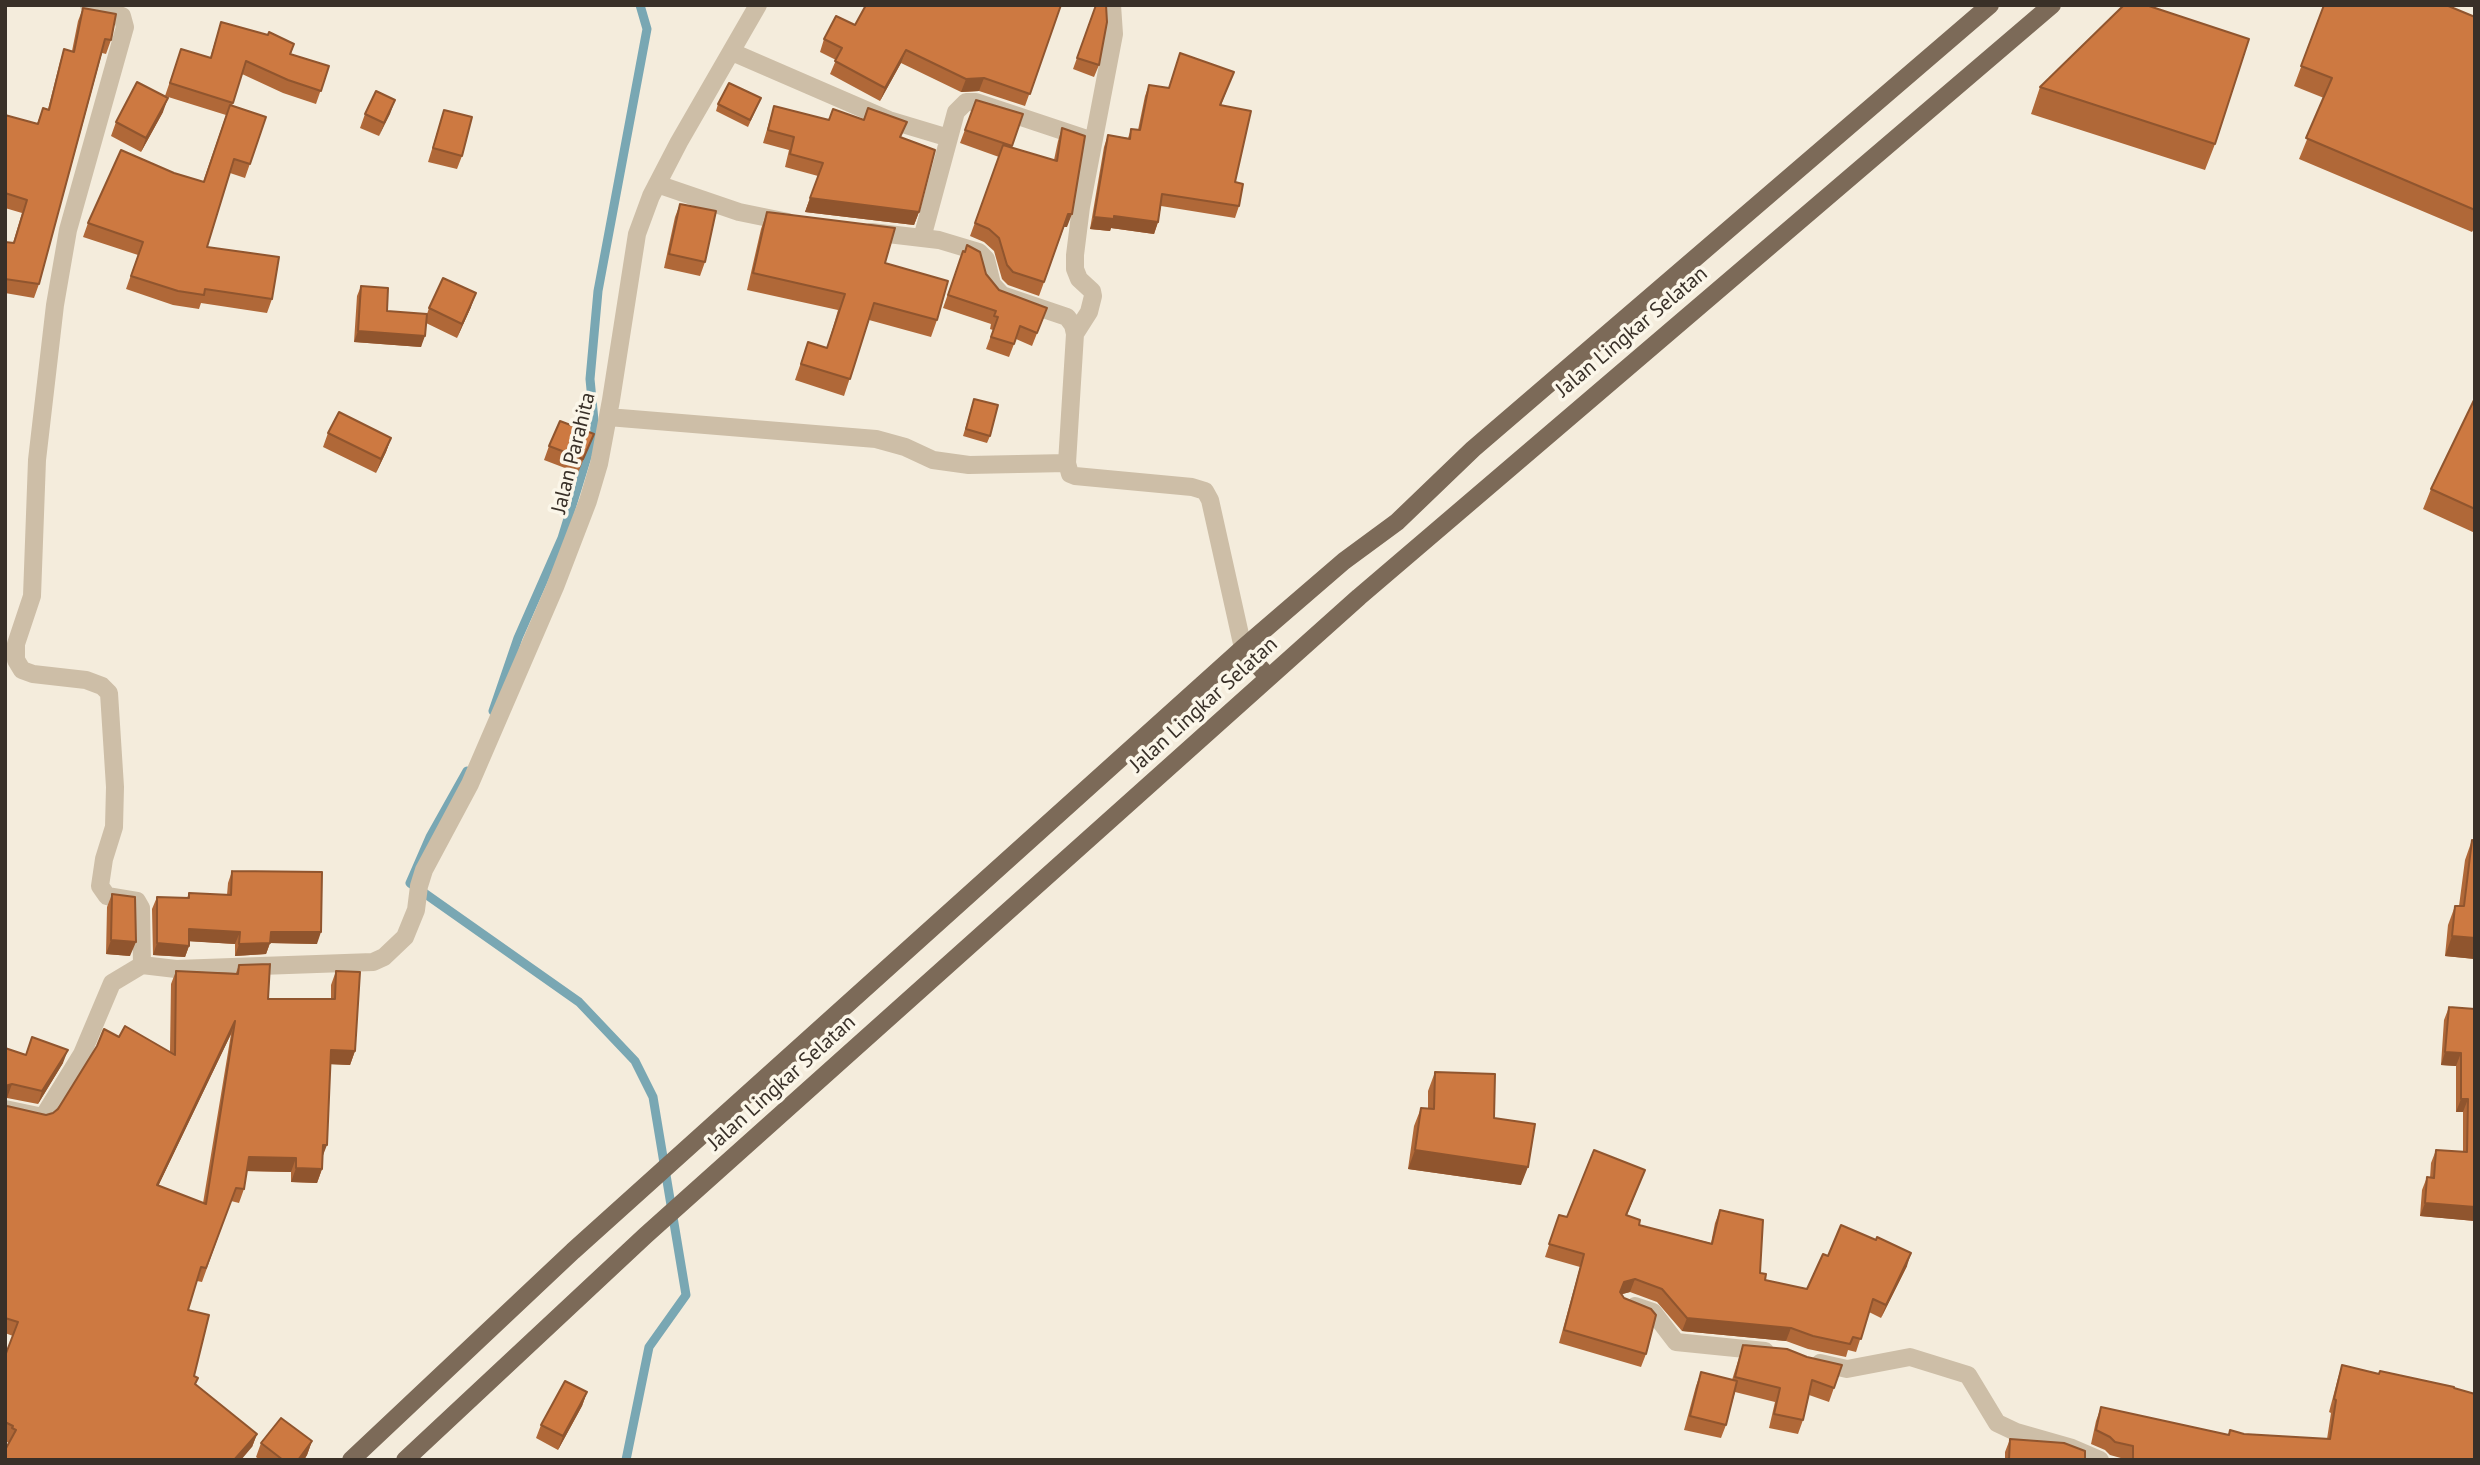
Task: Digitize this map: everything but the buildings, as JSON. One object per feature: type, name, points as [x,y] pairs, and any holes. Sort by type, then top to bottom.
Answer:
[{"type":"main road","name":"Jalan Lingkar Selatan","points":[[351,1460],[573,1251],[1243,648],[1344,561],[1397,522],[1482,441],[1990,5]]},
{"type":"main road","name":"Jalan Lingkar Selatan","points":[[405,1460],[646,1235],[1269,677],[1545,436],[2052,5]]},
{"type":"main road","points":[[1243,648],[1269,677]]},
{"type":"street","points":[[5,1109],[43,1117],[82,1054],[112,983],[142,965],[141,908],[137,901],[107,895],[100,886],[104,859],[114,827],[115,787],[109,693],[102,686],[86,680],[33,674],[22,670],[16,660],[16,644],[32,596],[37,460],[43,398],[68,230],[125,22],[122,16],[89,5]]},
{"type":"street","name":"Jalan Parahita","points":[[142,965],[176,969],[373,962],[384,957],[405,937],[416,909],[419,886],[431,852],[470,784],[575,538],[599,464],[637,234],[657,184],[758,5]]},
{"type":"street","points":[[1075,334],[1089,312],[1093,296],[1092,291],[1079,279],[1075,269],[1081,207],[1114,34],[1112,5]]},
{"type":"street","points":[[732,52],[889,120],[949,138]]},
{"type":"street","points":[[922,238],[956,112],[966,102],[976,102],[1093,141]]},
{"type":"street","points":[[657,184],[739,212],[803,224]]},
{"type":"street","points":[[849,230],[939,240],[979,252],[986,259],[996,291],[1012,300],[1067,317],[1075,334],[1067,463],[1070,474],[1075,477],[1192,487],[1205,491],[1210,500],[1243,648]]},
{"type":"street","points":[[608,417],[876,439],[905,447],[933,460],[969,465],[1067,463]]},
{"type":"street","points":[[1627,1303],[1653,1312],[1676,1342],[1785,1352]]},
{"type":"street","points":[[1805,1360],[1847,1369],[1910,1357],[1968,1375],[1997,1423],[2100,1460]]},
{"type":"waterway","points":[[493,711],[518,638],[562,538],[595,431],[590,379],[598,291],[647,29],[640,5]]},
{"type":"waterway","points":[[467,771],[430,837],[410,883],[579,1002],[635,1061],[653,1097],[686,1295],[649,1347],[626,1460]]}]
